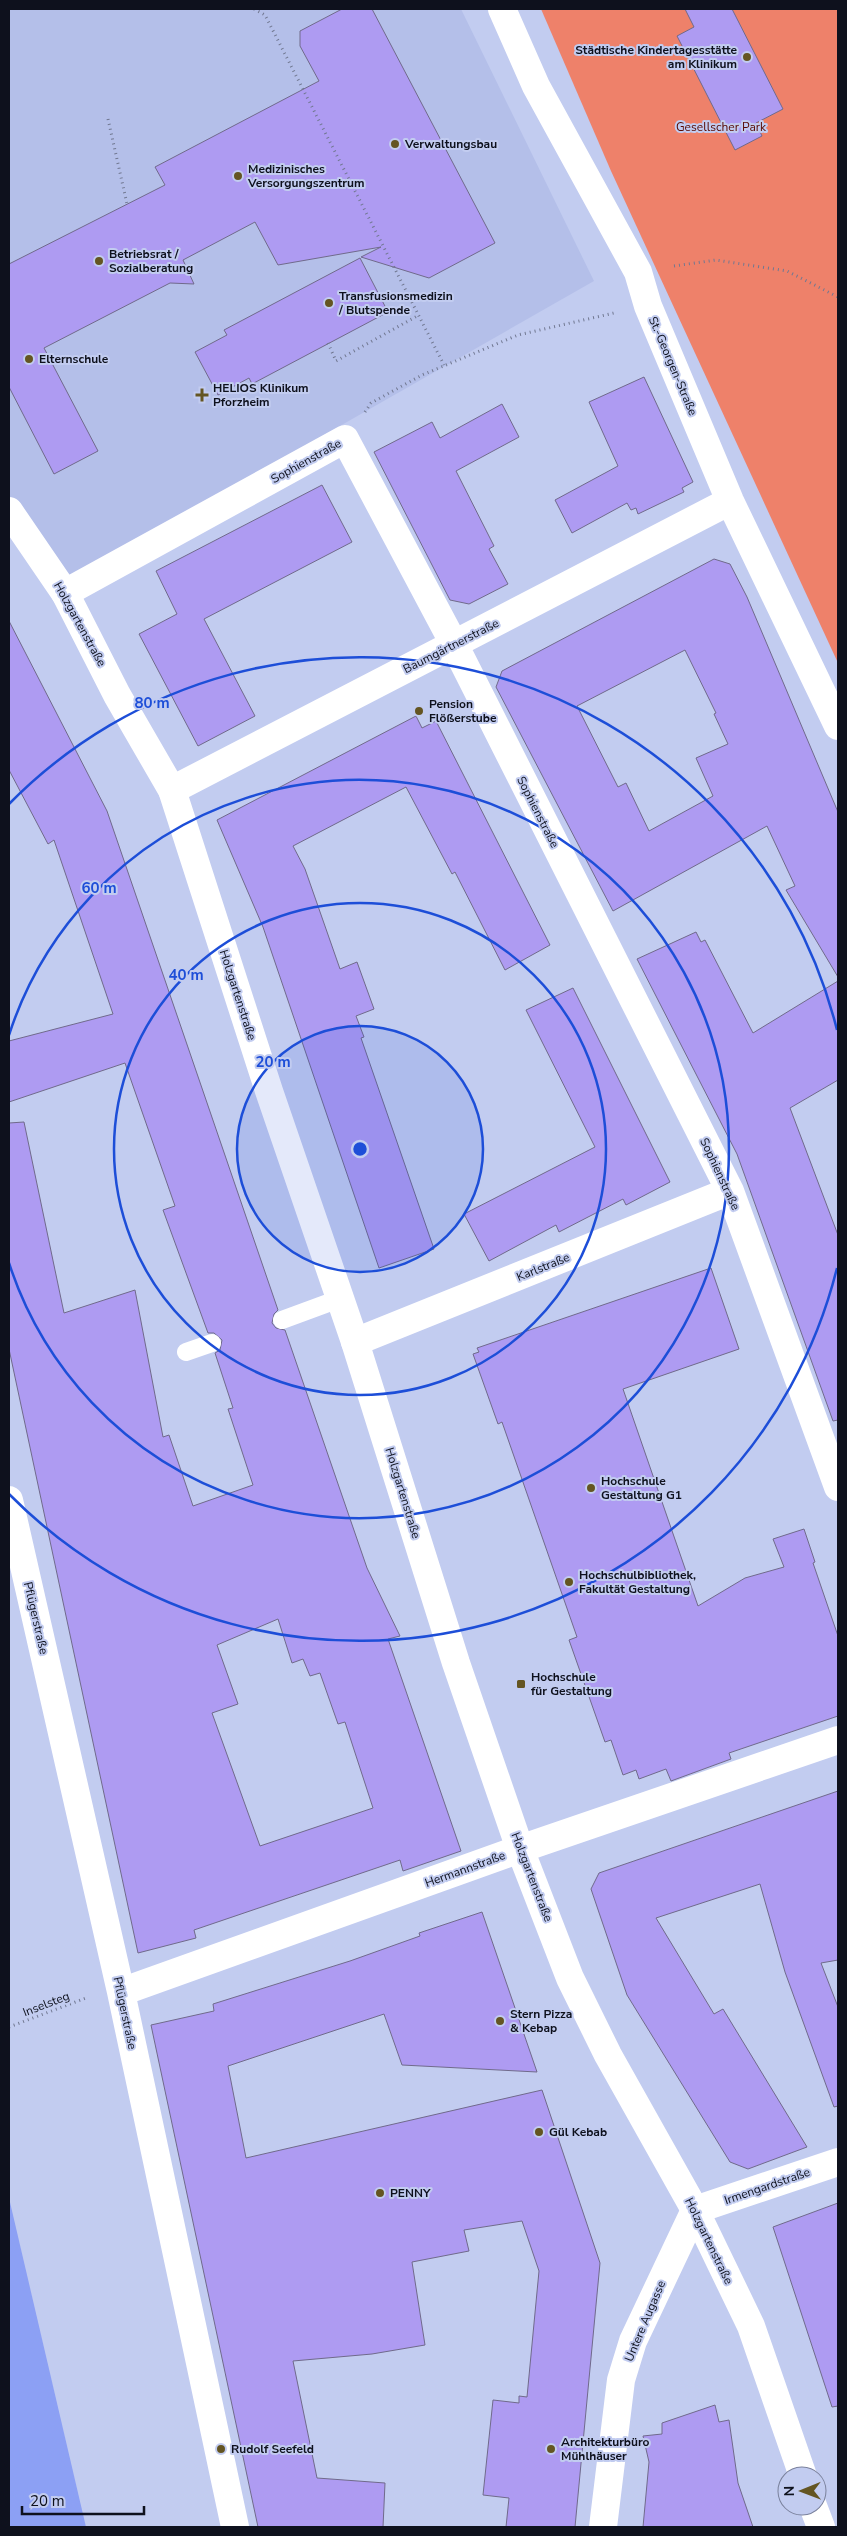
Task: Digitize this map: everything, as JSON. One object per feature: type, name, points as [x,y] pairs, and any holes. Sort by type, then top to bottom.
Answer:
[{"type":"street","name":"St.-Georgen-Straße","points":[[502,9],[536,86],[638,272],[648,306],[730,502],[838,726]]},
{"type":"street","name":"Sophienstraße","points":[[65,593],[345,439],[454,644],[730,1191],[838,1487]]},
{"type":"street","name":"Baumgärtnerstraße","points":[[172,790],[730,502]]},
{"type":"street","name":"Holzgartenstraße","points":[[9,511],[65,593],[118,695],[172,790],[269,1092],[355,1342],[456,1663],[520,1849],[570,1978],[608,2055],[695,2210],[751,2326],[800,2466]]},
{"type":"street","name":"Karlstraße","points":[[355,1342],[730,1191]]},
{"type":"street","name":"Pflügerstraße","points":[[9,1500],[121,1992],[235,2527]]},
{"type":"street","name":"Hermannstraße","points":[[121,1992],[520,1849],[838,1740]]},
{"type":"street","name":"Irmengardstraße","points":[[695,2210],[838,2162]]},
{"type":"street","name":"Untere Augasse","points":[[603,2527],[621,2380],[633,2341],[695,2210]]},
{"type":"lane","points":[[282,1320],[339,1299]]},
{"type":"lane","points":[[186,1352],[212,1343]]},
{"type":"path","points":[[254,9],[265,15],[444,365]]},
{"type":"path","points":[[108,119],[127,204]]},
{"type":"path","points":[[638,272],[716,260],[787,271],[838,297]]},
{"type":"path","points":[[345,439],[371,404],[444,365],[518,335],[648,306]]},
{"type":"path","points":[[328,343],[336,361],[419,315]]},
{"type":"path","name":"Inselsteg","points":[[9,2027],[90,1997]]},
{"type":"shaded area","name":"HELIOS Klinikum Pforzheim","points":[[9,9],[461,9],[594,281],[70,580],[9,508]]},
{"type":"green space","name":"Gesellscher Park","points":[[541,9],[838,9],[838,663],[611,171]]},
{"type":"water","points":[[9,2198],[86,2527],[9,2527]]},
{"type":"building","points":[[342,9],[372,9],[495,243],[429,278],[361,257],[381,247],[278,265],[255,222],[183,260],[194,284],[170,283],[44,348],[98,451],[54,474],[9,387],[9,264],[165,185],[155,167],[319,81],[300,46],[300,31]]},
{"type":"building","points":[[685,9],[732,9],[783,109],[756,123],[762,136],[735,150],[677,36],[694,27]]},
{"type":"building","name":"Transfusionsmedizin / Blutspende","points":[[360,258],[388,312],[252,384],[249,378],[218,395],[195,352],[227,335],[224,330]]},
{"type":"building","points":[[644,377],[693,482],[682,488],[684,492],[638,514],[636,508],[631,510],[627,503],[572,533],[555,500],[618,466],[589,402]]},
{"type":"building","points":[[502,404],[519,437],[456,471],[494,546],[489,549],[508,584],[469,604],[450,600],[374,452],[432,422],[440,438]]},
{"type":"building","points":[[322,485],[352,542],[204,619],[255,716],[198,746],[139,634],[177,614],[156,571]]},
{"type":"building","points":[[714,559],[730,564],[747,597],[838,812],[838,977],[786,890],[795,886],[767,826],[613,911],[496,687],[502,671]],"holes":[[[685,650],[716,713],[714,714],[728,744],[696,758],[713,796],[649,831],[626,783],[618,787],[577,706]]]},
{"type":"building","points":[[9,621],[107,811],[278,1310],[274,1314],[272,1323],[276,1328],[285,1330],[367,1568],[400,1636],[388,1639],[461,1851],[403,1871],[400,1860],[194,1930],[196,1938],[138,1953],[9,1349],[9,1123],[24,1122],[64,1313],[135,1290],[163,1437],[169,1435],[193,1506],[253,1485],[228,1409],[233,1408],[215,1353],[220,1350],[222,1340],[214,1333],[208,1333],[163,1210],[175,1206],[125,1063],[9,1102],[9,1041],[113,1014],[54,840],[48,844],[9,770]],"holes":[[[278,1619],[292,1663],[303,1659],[310,1676],[320,1673],[338,1724],[345,1722],[373,1808],[260,1846],[212,1713],[238,1704],[217,1645]]]},
{"type":"building","points":[[416,716],[422,728],[436,721],[550,945],[505,970],[455,872],[452,874],[406,787],[293,846],[305,869],[340,969],[357,962],[374,1009],[356,1016],[364,1037],[361,1038],[434,1249],[379,1268],[263,927],[217,820]]},
{"type":"building","points":[[696,932],[701,942],[705,940],[753,1033],[838,981],[838,1080],[790,1108],[838,1235],[838,1420],[833,1421],[737,1154],[637,959]]},
{"type":"building","points":[[573,988],[670,1182],[626,1205],[623,1199],[559,1232],[556,1225],[489,1261],[464,1214],[595,1147],[526,1010]]},
{"type":"building","name":"Hochschule Gestaltung G1","points":[[711,1268],[739,1349],[623,1389],[698,1606],[745,1578],[784,1567],[773,1539],[804,1529],[815,1562],[813,1563],[838,1636],[838,1716],[729,1753],[731,1759],[671,1781],[666,1769],[639,1779],[636,1770],[623,1775],[611,1740],[605,1742],[569,1640],[577,1637],[502,1422],[498,1424],[473,1354],[479,1352],[477,1348]]},
{"type":"building","points":[[838,1791],[838,1960],[821,1963],[838,2007],[838,2106],[834,2107],[785,1972],[760,1884],[656,1918],[714,2014],[723,2009],[807,2147],[748,2169],[730,2162],[627,1995],[591,1889],[599,1873]]},
{"type":"building","points":[[482,1912],[537,2072],[402,2065],[384,2014],[228,2066],[246,2158],[542,2090],[600,2263],[575,2527],[506,2527],[509,2498],[483,2495],[493,2400],[519,2403],[519,2396],[527,2397],[539,2271],[522,2221],[464,2230],[469,2251],[412,2262],[425,2345],[372,2354],[293,2361],[317,2478],[385,2483],[383,2527],[258,2527],[151,2025],[214,2011],[213,2004],[350,1961],[420,1936],[419,1933]]},
{"type":"building","points":[[838,2203],[838,2406],[832,2407],[773,2227]]},
{"type":"building","points":[[715,2405],[719,2422],[729,2420],[738,2483],[753,2527],[643,2527],[649,2462],[643,2436],[662,2434],[662,2423]]},
{"type":"place","name":"Städtische Kindertagesstätte am Klinikum","points":[[747,57]]},
{"type":"place","name":"Verwaltungsbau","points":[[395,144]]},
{"type":"place","name":"Medizinisches Versorgungszentrum","points":[[238,176]]},
{"type":"place","name":"Betriebsrat / Sozialberatung","points":[[99,261]]},
{"type":"place","name":"Transfusionsmedizin / Blutspende","points":[[329,303]]},
{"type":"place","name":"Elternschule","points":[[29,359]]},
{"type":"place","name":"HELIOS Klinikum Pforzheim","points":[[202,395]]},
{"type":"place","name":"Pension Flößerstube","points":[[419,711]]},
{"type":"place","name":"Hochschule Gestaltung G1","points":[[591,1488]]},
{"type":"place","name":"Hochschulbibliothek, Fakultät Gestaltung","points":[[569,1582]]},
{"type":"place","name":"Hochschule für Gestaltung","points":[[521,1684]]},
{"type":"place","name":"Stern Pizza & Kebap","points":[[500,2021]]},
{"type":"place","name":"Gül Kebab","points":[[539,2132]]},
{"type":"place","name":"PENNY","points":[[380,2193]]},
{"type":"place","name":"Rudolf Seefeld","points":[[221,2449]]},
{"type":"place","name":"Architekturbüro Mühlhäuser","points":[[551,2449]]}]
